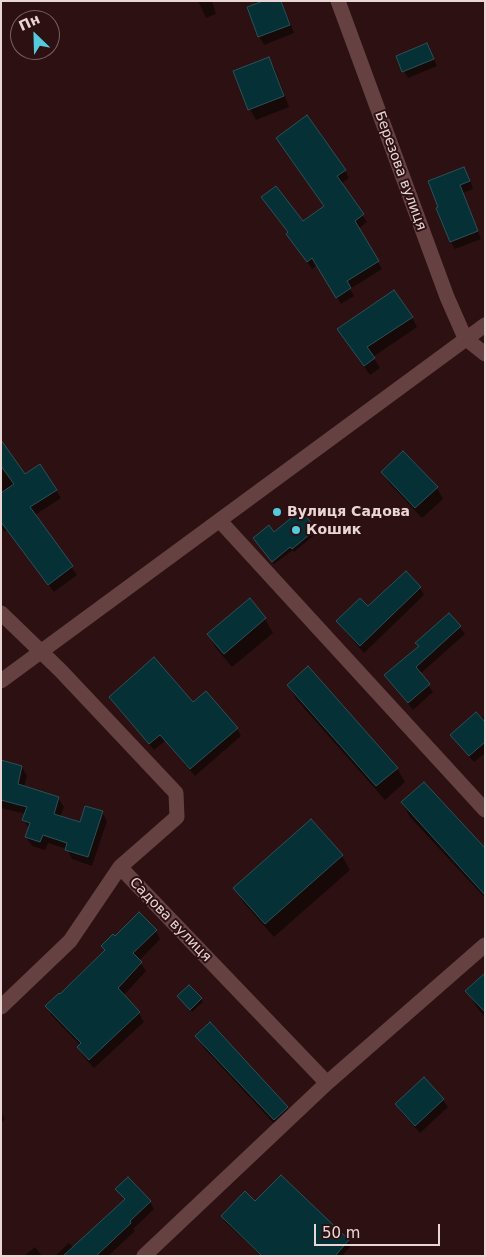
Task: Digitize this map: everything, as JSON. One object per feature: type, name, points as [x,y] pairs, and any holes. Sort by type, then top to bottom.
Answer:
[{"type":"street","name":"Березова вулиця","points":[[338,1],[446,298],[466,338]]},
{"type":"street","points":[[1,681],[485,325]]},
{"type":"street","points":[[466,338],[485,354]]},
{"type":"street","points":[[220,521],[485,810]]},
{"type":"street","points":[[1,613],[61,671],[176,793],[177,817],[120,867]]},
{"type":"street","name":"Садова вулиця","points":[[1,1007],[70,941],[120,867],[327,1083]]},
{"type":"street","points":[[144,1256],[327,1083],[485,945]]},
{"type":"building","points":[[263,1],[281,1],[290,25],[258,37],[247,7]]},
{"type":"building","points":[[427,43],[434,59],[402,72],[396,56]]},
{"type":"building","points":[[269,57],[284,96],[248,110],[233,71]]},
{"type":"building","points":[[307,115],[346,170],[337,176],[364,214],[355,221],[379,261],[347,281],[351,288],[336,298],[312,258],[307,262],[286,234],[288,232],[261,197],[276,186],[303,221],[324,206],[276,138]]},
{"type":"building","points":[[464,167],[470,181],[460,185],[478,231],[450,242],[436,208],[438,207],[428,181]]},
{"type":"building","points":[[394,290],[413,317],[367,347],[375,358],[364,366],[337,329]]},
{"type":"building","points":[[1,440],[25,474],[40,464],[57,490],[30,507],[73,566],[48,585],[1,522],[1,493],[14,484],[1,466]]},
{"type":"building","points":[[403,451],[438,487],[415,508],[381,472]]},
{"type":"building","points":[[301,510],[316,529],[292,549],[290,547],[272,562],[253,538],[269,525],[274,532]]},
{"type":"building","points":[[406,571],[421,587],[360,646],[336,621],[360,598],[368,606]]},
{"type":"building","points":[[250,598],[266,618],[224,654],[207,634]]},
{"type":"building","points":[[449,613],[461,626],[416,667],[430,684],[408,703],[384,675],[419,646],[415,643]]},
{"type":"building","points":[[154,657],[193,702],[206,691],[238,728],[190,769],[160,735],[149,744],[109,697]]},
{"type":"building","points":[[308,666],[398,768],[376,786],[287,685]]},
{"type":"building","points":[[476,712],[485,722],[485,742],[469,756],[450,735]]},
{"type":"building","points":[[1,760],[22,766],[18,784],[59,797],[54,814],[80,822],[85,806],[103,811],[88,857],[65,850],[67,843],[43,835],[40,842],[25,837],[30,823],[22,820],[27,807],[1,800]]},
{"type":"building","points":[[424,782],[485,848],[485,895],[401,802]]},
{"type":"building","points":[[311,819],[343,855],[265,924],[233,888]]},
{"type":"building","points":[[139,912],[157,930],[133,953],[142,962],[118,988],[140,1012],[89,1060],[77,1047],[81,1043],[45,1006],[105,950],[101,946],[113,934],[115,936]]},
{"type":"building","points":[[485,973],[485,1012],[465,991]]},
{"type":"building","points":[[189,985],[202,998],[190,1010],[177,996]]},
{"type":"building","points":[[210,1022],[288,1107],[274,1120],[195,1036]]},
{"type":"building","points":[[424,1077],[444,1099],[415,1126],[395,1104]]},
{"type":"building","points":[[281,1175],[349,1240],[335,1256],[262,1256],[221,1216],[245,1191],[255,1201]]},
{"type":"building","points":[[128,1177],[151,1201],[96,1256],[63,1256],[125,1199],[115,1189]]},
{"type":"place","name":"Вулиця Садова","points":[[277,512]]},
{"type":"place","name":"Кошик","points":[[296,530]]}]
